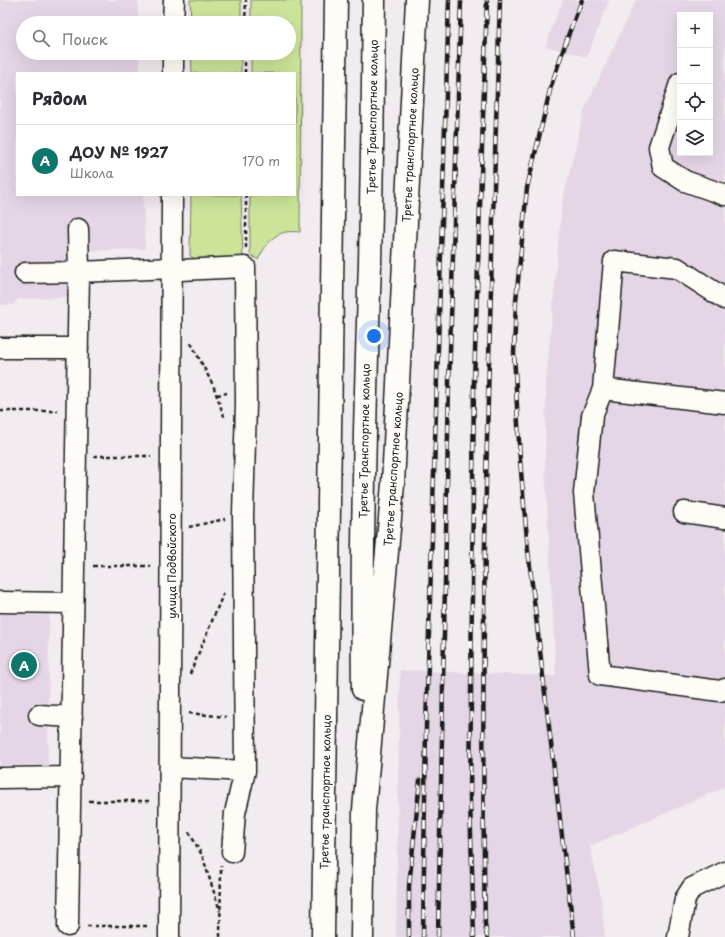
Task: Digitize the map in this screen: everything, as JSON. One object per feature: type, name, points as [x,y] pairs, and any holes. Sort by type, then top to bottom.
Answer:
[{"type":"main road","name":"Третье транспортное кольцо","points":[[323,937],[336,0]]},
{"type":"main road","name":"Третье Транспортное кольцо","points":[[364,810],[362,622],[363,521],[370,254],[374,0]]},
{"type":"main road","name":"Третье транспортное кольцо","points":[[362,937],[364,810],[393,484],[417,0]]},
{"type":"street","points":[[173,16],[174,0]]},
{"type":"street","points":[[173,60],[173,72]]},
{"type":"street","points":[[680,84],[659,147],[663,167],[685,180],[725,195]]},
{"type":"street","name":"улица Подвойского","points":[[169,937],[172,196]]},
{"type":"street","points":[[68,926],[78,348],[78,229]]},
{"type":"street","points":[[725,299],[678,268],[614,261],[603,389],[592,416],[584,494],[600,675],[720,691],[725,689]]},
{"type":"street","points":[[25,273],[172,268],[180,270],[245,267],[246,404],[243,515],[245,771],[235,813],[232,852]]},
{"type":"street","points":[[0,348],[30,343],[78,348]]},
{"type":"street","points":[[603,389],[725,403]]},
{"type":"street","points":[[684,512],[725,518]]},
{"type":"street","points":[[0,602],[73,603]]},
{"type":"street","points":[[39,715],[72,717]]},
{"type":"street","points":[[170,767],[245,771]]},
{"type":"street","points":[[0,778],[71,777]]},
{"type":"street","points":[[678,937],[685,899],[692,888],[725,872]]},
{"type":"path","points":[[245,16],[246,0]]},
{"type":"path","points":[[245,60],[245,72]]},
{"type":"path","points":[[245,267],[246,196]]},
{"type":"path","points":[[188,340],[213,385],[227,423]]},
{"type":"path","points":[[0,411],[77,411]]},
{"type":"path","points":[[76,456],[151,456]]},
{"type":"path","points":[[187,528],[243,515]]},
{"type":"path","points":[[74,566],[151,566]]},
{"type":"path","points":[[190,676],[225,589]]},
{"type":"path","points":[[189,713],[244,719]]},
{"type":"path","points":[[70,801],[151,801]]},
{"type":"path","points":[[188,830],[202,855],[220,911]]},
{"type":"path","points":[[220,937],[221,855],[232,852]]},
{"type":"path","points":[[68,926],[151,926]]},
{"type":"shaded area","points":[[0,0],[138,0],[138,16],[16,16],[16,60],[139,60],[140,72],[16,72],[16,196],[143,196],[145,249],[69,251],[70,297],[18,299],[13,305],[0,305]]},
{"type":"shaded area","points":[[563,0],[609,0],[587,57],[545,46]]},
{"type":"shaded area","points":[[636,0],[725,0],[725,787],[590,846],[601,898],[605,937],[396,937],[400,670],[556,676],[545,466],[546,383],[562,204],[584,111]]},
{"type":"shaded area","points":[[0,613],[49,614],[48,765],[0,765]]},
{"type":"green space","points":[[190,0],[241,0],[241,16],[191,16]]},
{"type":"green space","points":[[251,0],[301,0],[300,232],[285,232],[274,237],[265,247],[258,260],[250,254],[250,196],[296,196],[296,72],[251,72],[251,60],[296,60],[296,16],[251,16]]},
{"type":"green space","points":[[191,60],[241,60],[241,72],[192,72]]},
{"type":"green space","points":[[191,196],[241,196],[243,262],[199,261],[190,256]]},
{"type":"railway","points":[[423,937],[426,726],[449,0]]},
{"type":"railway","points":[[438,937],[449,383],[461,0]]},
{"type":"railway","points":[[474,937],[470,800],[474,381],[487,0]]},
{"type":"railway","points":[[487,937],[485,924],[483,693],[484,578],[489,346],[500,0]]},
{"type":"railway","points":[[574,937],[528,550],[520,460],[514,353],[516,301],[527,188],[551,86],[582,0]]},
{"type":"railway","points":[[409,937],[409,886],[420,780]]},
{"type":"place","name":"ДОУ № 1927","points":[[24,665]]}]
